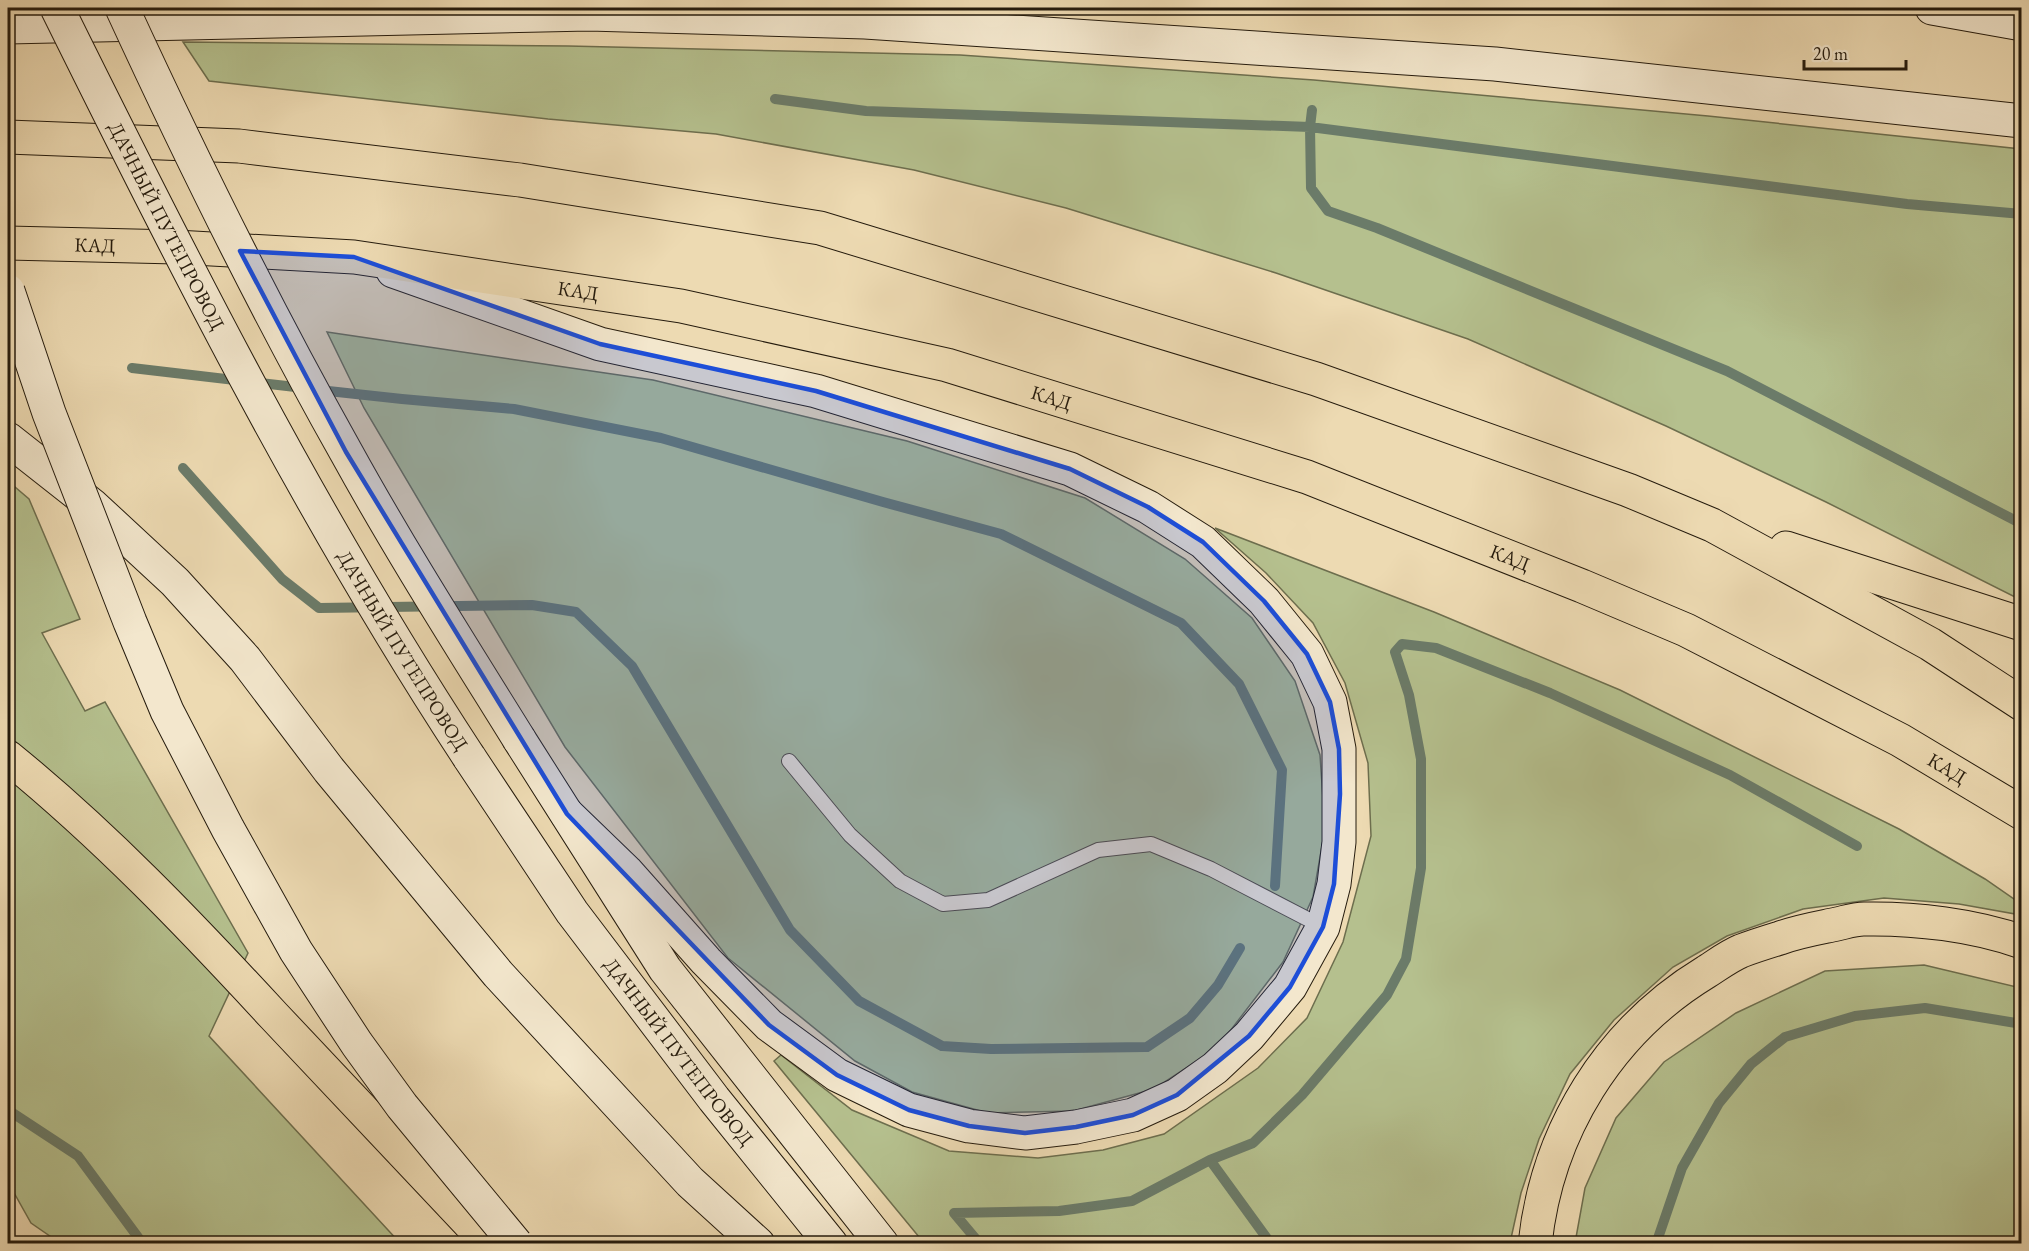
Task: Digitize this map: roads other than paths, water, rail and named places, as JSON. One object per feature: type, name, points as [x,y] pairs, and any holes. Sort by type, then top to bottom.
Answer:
[{"type":"highway","points":[[8,137],[239,146],[520,180],[820,228],[1316,379],[1628,490],[1712,525],[2022,624]]},
{"type":"highway","name":"КАД","points":[[8,243],[176,247],[354,257],[681,306],[947,365],[1307,477],[1582,586],[1686,630],[1900,740],[2022,813]]},
{"type":"highway","points":[[1712,525],[1930,644],[2022,704]]},
{"type":"highway","points":[[8,757],[45,787],[112,849],[212,949],[489,1244]]},
{"type":"highway","points":[[1535,1244],[1538,1218],[1550,1168],[1570,1119],[1595,1076],[1631,1033],[1680,988],[1739,952],[1799,932],[1863,919],[1939,923],[2022,942]]},
{"type":"main road","name":"ДАЧНЫЙ ПУТЕПРОВОД","points":[[57,8],[156,207],[263,410],[416,676],[573,912],[714,1099],[831,1244]]},
{"type":"main road","name":"ДАЧНЫЙ ПУТЕПРОВОД","points":[[122,8],[177,128],[346,452],[425,587],[665,969],[882,1244]]},
{"type":"main road","points":[[1932,8],[2022,24]]},
{"type":"main road","points":[[8,27],[589,14],[866,15],[1495,64],[2022,121]]},
{"type":"main road","points":[[354,257],[600,344],[816,391],[1070,469],[1148,507],[1203,542],[1264,600],[1306,654],[1330,702],[1340,749],[1339,842],[1334,884],[1323,927],[1290,987],[1249,1036],[1215,1068],[1177,1095],[1133,1115],[1076,1127],[1025,1133],[969,1126],[909,1110],[837,1075],[769,1025],[706,961],[626,871],[567,814]]},
{"type":"main road","points":[[8,291],[49,413],[134,632],[167,711],[228,829],[296,951],[357,1044],[402,1106],[516,1244]]},
{"type":"main road","points":[[8,439],[93,506],[175,582],[245,659],[329,770],[498,974],[690,1182],[758,1244]]},
{"type":"lane","points":[[789,761],[858,843],[900,881],[943,904],[988,900],[1098,850],[1151,844],[1211,868],[1323,927]]},
{"type":"waterway","points":[[775,99],[866,111],[1310,127],[1312,110]]},
{"type":"waterway","points":[[2022,214],[1907,204],[1310,127],[1311,188],[1328,211],[1377,228],[1727,371],[2022,524]]},
{"type":"waterway","points":[[132,368],[304,388]]},
{"type":"waterway","points":[[319,390],[514,409],[661,438],[1001,534],[1181,623],[1239,684],[1282,770],[1275,886]]},
{"type":"waterway","points":[[183,468],[282,579],[319,608],[532,605],[576,612],[632,666],[790,930],[859,1001],[942,1046],[991,1049],[1147,1047],[1190,1018],[1218,985],[1240,948]]},
{"type":"waterway","points":[[1210,1160],[1253,1143],[1302,1095],[1387,995],[1406,959],[1421,868],[1421,759],[1409,695],[1395,652],[1402,644],[1436,648],[1550,693],[1730,775],[1857,846]]},
{"type":"waterway","points":[[1656,1244],[1682,1168],[1719,1103],[1751,1064],[1785,1037],[1855,1016],[1925,1008],[2016,1023],[2022,1026]]},
{"type":"waterway","points":[[8,1110],[78,1156],[143,1244]]},
{"type":"waterway","points":[[980,1244],[954,1213],[1059,1211],[1132,1201],[1210,1160],[1271,1244]]}]
